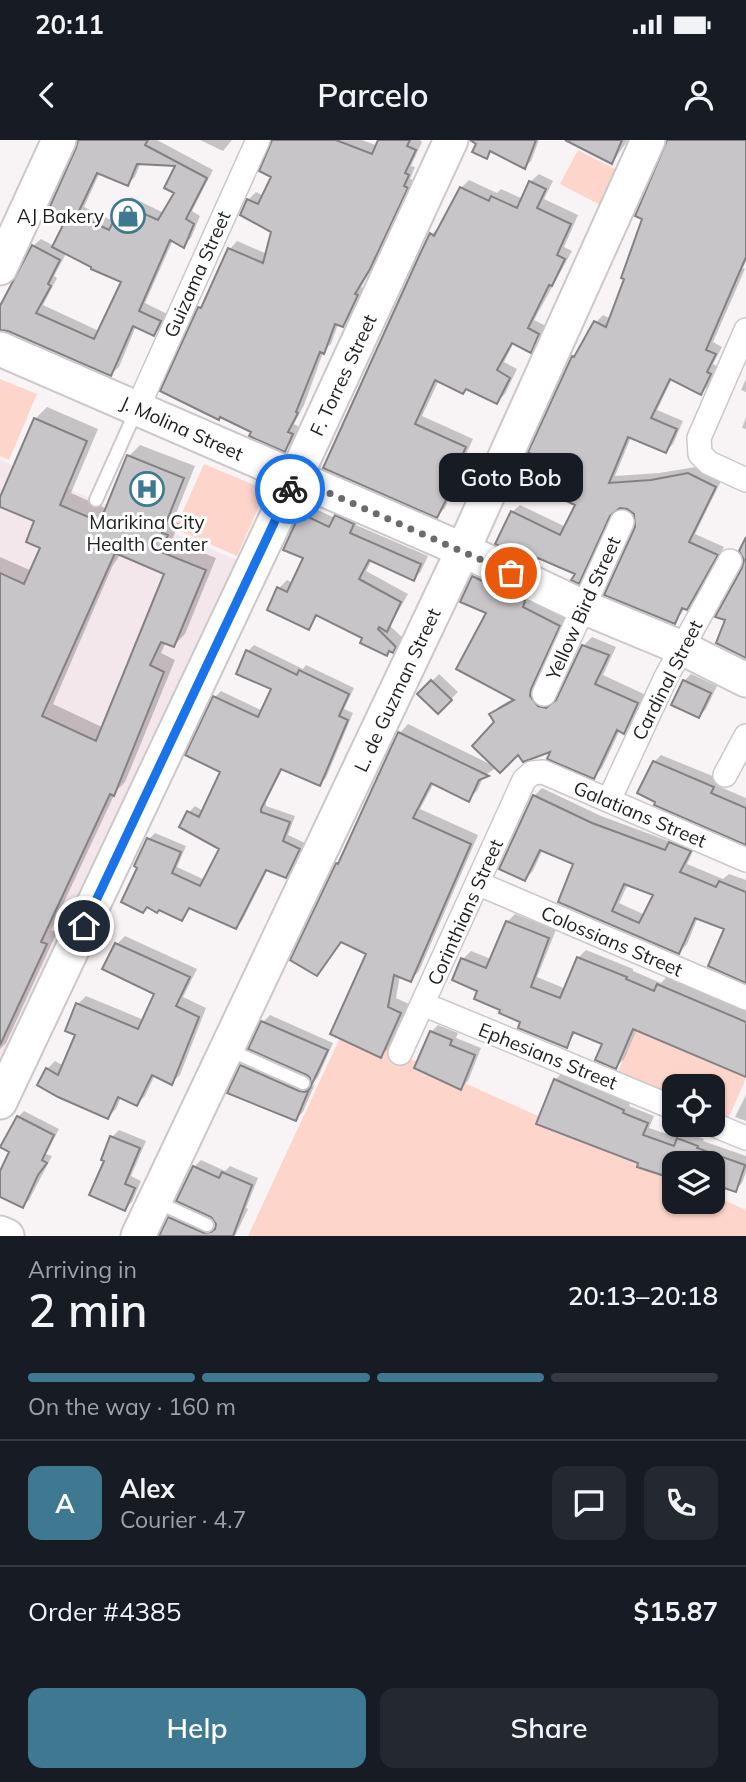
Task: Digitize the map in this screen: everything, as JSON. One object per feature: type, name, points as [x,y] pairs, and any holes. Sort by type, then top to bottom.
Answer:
[{"type":"street","points":[[0,268],[59,140]]},
{"type":"street","name":"Guizama Street","points":[[137,409],[258,140]]},
{"type":"street","name":"F. Torres Street","points":[[0,1102],[295,478],[451,140]]},
{"type":"street","name":"L. de Guzman Street","points":[[138,1236],[463,550],[648,140]]},
{"type":"street","points":[[746,330],[699,438],[700,453],[709,463],[746,480]]},
{"type":"street","name":"J. Molina Street","points":[[0,349],[463,550],[746,680]]},
{"type":"street","name":"Yellow Bird Street","points":[[544,694],[622,522]]},
{"type":"street","name":"Cardinal Street","points":[[609,800],[660,688],[730,561]]},
{"type":"street","points":[[725,775],[746,736]]},
{"type":"street","name":"Galatians Street","points":[[532,773],[543,772],[746,860]]},
{"type":"street","name":"Corinthians Street","points":[[401,1053],[524,780],[532,773]]},
{"type":"street","name":"Colossians Street","points":[[477,883],[746,998]]},
{"type":"street","name":"Ephesians Street","points":[[423,1004],[662,1103]]},
{"type":"street","points":[[725,1129],[746,1138]]},
{"type":"street","points":[[0,1233],[7,1236]]},
{"type":"lane","points":[[96,500],[137,409]]},
{"type":"lane","points":[[227,1049],[303,1083]]},
{"type":"lane","points":[[155,1201],[207,1224]]},
{"type":"shaded area","points":[[578,150],[623,173],[604,207],[560,184]]},
{"type":"shaded area","points":[[0,379],[37,394],[9,460],[0,456]]},
{"type":"shaded area","points":[[0,460],[237,560],[124,811],[0,1064]]},
{"type":"shaded area","points":[[204,464],[266,490],[237,556],[175,529]]},
{"type":"shaded area","points":[[657,983],[746,1022],[746,1078],[725,1126],[725,1074],[662,1074],[662,1099],[615,1078]]},
{"type":"shaded area","points":[[344,1029],[662,1172],[662,1214],[725,1214],[725,1201],[746,1210],[746,1236],[248,1236]]},
{"type":"building","points":[[78,140],[148,140],[145,145],[207,178],[186,219],[194,224],[184,248],[170,240],[139,311],[161,321],[154,336],[133,326],[111,376],[8,331],[0,330],[0,306],[32,245],[60,260],[48,284],[51,286],[36,313],[94,339],[121,282],[52,247],[65,221],[47,213]],"holes":[[[137,164],[175,166],[164,188],[174,193],[158,220],[122,204],[109,230],[77,215],[97,173],[128,186]]]},
{"type":"building","points":[[272,140],[336,140],[372,154],[378,140],[410,140],[407,146],[416,150],[405,173],[409,175],[404,186],[408,188],[370,269],[355,294],[358,295],[343,327],[335,324],[324,354],[320,352],[296,412],[298,413],[288,432],[293,434],[285,452],[249,436],[251,432],[220,417],[219,420],[160,391],[228,248],[263,263],[271,232],[240,215],[247,199],[258,204],[271,177],[259,171]]},
{"type":"building","points":[[470,140],[536,140],[525,169],[490,151],[487,159],[472,152],[476,144]]},
{"type":"building","points":[[565,140],[622,140],[612,164]]},
{"type":"building","points":[[667,140],[746,140],[746,257],[706,350],[716,354],[707,372],[711,374],[701,395],[670,379],[651,418],[677,429],[666,453],[628,437],[609,483],[651,480],[688,473],[716,487],[689,542],[718,555],[687,610],[682,608],[675,624],[604,595],[635,527],[634,514],[627,509],[620,508],[610,516],[579,584],[571,580],[575,574],[538,558],[535,563],[495,544],[511,511],[560,535],[575,505],[521,480],[533,455],[528,452],[572,356],[574,357],[594,321],[606,327],[642,219],[635,216]]},
{"type":"building","points":[[529,181],[546,189],[537,208],[571,224],[557,255],[565,259],[528,328],[539,334],[531,353],[512,343],[497,370],[510,378],[497,404],[466,389],[463,394],[435,380],[415,424],[466,447],[448,486],[452,488],[437,518],[323,468],[430,233],[434,236],[460,187],[489,201],[491,196],[517,208]]},
{"type":"building","points":[[34,418],[87,441],[60,505],[100,522],[127,455],[184,478],[162,533],[168,535],[161,552],[206,570],[174,647],[161,642],[150,665],[164,672],[114,796],[110,794],[41,942],[47,944],[0,1045],[0,573],[24,584],[40,548],[26,542],[34,521],[0,507],[0,497]],"holes":[[[115,553],[164,574],[96,741],[42,716]]]},
{"type":"building","points":[[300,513],[329,527],[335,515],[354,524],[350,533],[421,564],[414,581],[369,560],[359,579],[401,602],[387,632],[379,627],[378,629],[396,647],[393,653],[389,651],[387,656],[360,643],[362,638],[316,615],[309,630],[267,610],[277,587],[287,592],[303,558],[283,550]]},
{"type":"building","points":[[746,537],[746,658],[716,643],[725,620],[715,617],[742,568],[744,560],[739,551]]},
{"type":"building","points":[[472,576],[525,601],[523,607],[560,626],[531,689],[530,696],[538,706],[546,708],[556,700],[582,645],[609,655],[595,684],[638,703],[624,734],[617,730],[594,779],[547,759],[550,752],[523,762],[518,755],[500,773],[472,746],[494,722],[489,714],[514,700],[456,669],[486,613],[460,602]]},
{"type":"building","points":[[246,650],[297,675],[299,670],[349,694],[339,716],[348,720],[320,786],[281,769],[261,809],[261,812],[290,822],[283,841],[300,849],[286,878],[266,870],[236,929],[189,908],[182,921],[147,907],[143,913],[121,902],[147,838],[181,852],[172,873],[200,886],[219,849],[179,827],[187,811],[199,817],[220,772],[185,755],[213,696],[258,717],[271,689],[236,674]]},
{"type":"building","points":[[431,680],[452,700],[438,714],[417,694]]},
{"type":"building","points":[[683,680],[711,693],[699,718],[671,705]]},
{"type":"building","points":[[398,732],[489,776],[479,780],[469,802],[431,783],[413,818],[471,844],[411,982],[394,975],[388,1007],[401,1013],[381,1058],[330,1034],[366,954],[341,942],[317,976],[290,960],[336,863],[338,864]]},
{"type":"building","points":[[653,761],[714,787],[711,793],[746,808],[746,845],[654,805],[655,802],[637,793]]},
{"type":"building","points":[[533,795],[592,823],[665,850],[669,842],[691,851],[680,872],[716,887],[719,881],[746,892],[746,983],[708,966],[724,929],[695,918],[679,954],[558,902],[573,864],[540,850],[525,881],[499,869]],"holes":[[[624,884],[653,895],[639,923],[612,911]]]},
{"type":"building","points":[[506,921],[549,938],[531,987],[560,998],[577,957],[654,991],[657,984],[746,1022],[746,1077],[633,1029],[616,1069],[595,1060],[602,1044],[573,1032],[567,1048],[518,1028],[520,1022],[474,999],[477,991],[452,980],[461,958],[486,968]]},
{"type":"building","points":[[115,943],[190,977],[176,1006],[199,1017],[172,1085],[152,1075],[137,1106],[118,1097],[108,1119],[37,1085],[46,1068],[58,1075],[75,1035],[65,1031],[76,1003],[138,1029],[154,994],[102,969]]},
{"type":"building","points":[[261,1021],[328,1050],[311,1086],[307,1075],[248,1049]]},
{"type":"building","points":[[430,1031],[452,1040],[450,1045],[475,1055],[461,1090],[414,1068]]},
{"type":"building","points":[[240,1065],[299,1091],[305,1092],[310,1087],[296,1121],[227,1093]]},
{"type":"building","points":[[554,1079],[648,1123],[643,1135],[674,1146],[677,1138],[705,1151],[662,1151],[662,1175],[637,1167],[638,1163],[536,1124]]},
{"type":"building","points":[[17,1116],[54,1135],[42,1160],[47,1163],[38,1175],[23,1208],[0,1197],[0,1171],[9,1152],[0,1147]]},
{"type":"building","points":[[110,1136],[140,1148],[125,1184],[135,1188],[125,1211],[89,1195],[104,1161],[101,1160]]},
{"type":"building","points":[[725,1158],[745,1165],[736,1192],[725,1188]]},
{"type":"building","points":[[193,1166],[219,1178],[222,1172],[252,1185],[233,1236],[159,1236],[168,1217],[204,1233],[215,1229],[216,1224],[211,1217],[176,1201]]},
{"type":"way so far","points":[[290,489],[295,478],[511,573]]},
{"type":"place","name":"AJ Bakery","points":[[128,216]]},
{"type":"place","name":"Marikina City Health Center","points":[[147,489]]},
{"type":"place","name":"Goto Bob","points":[[511,573]]},
{"type":"route","points":[[84,926],[290,489]]}]
